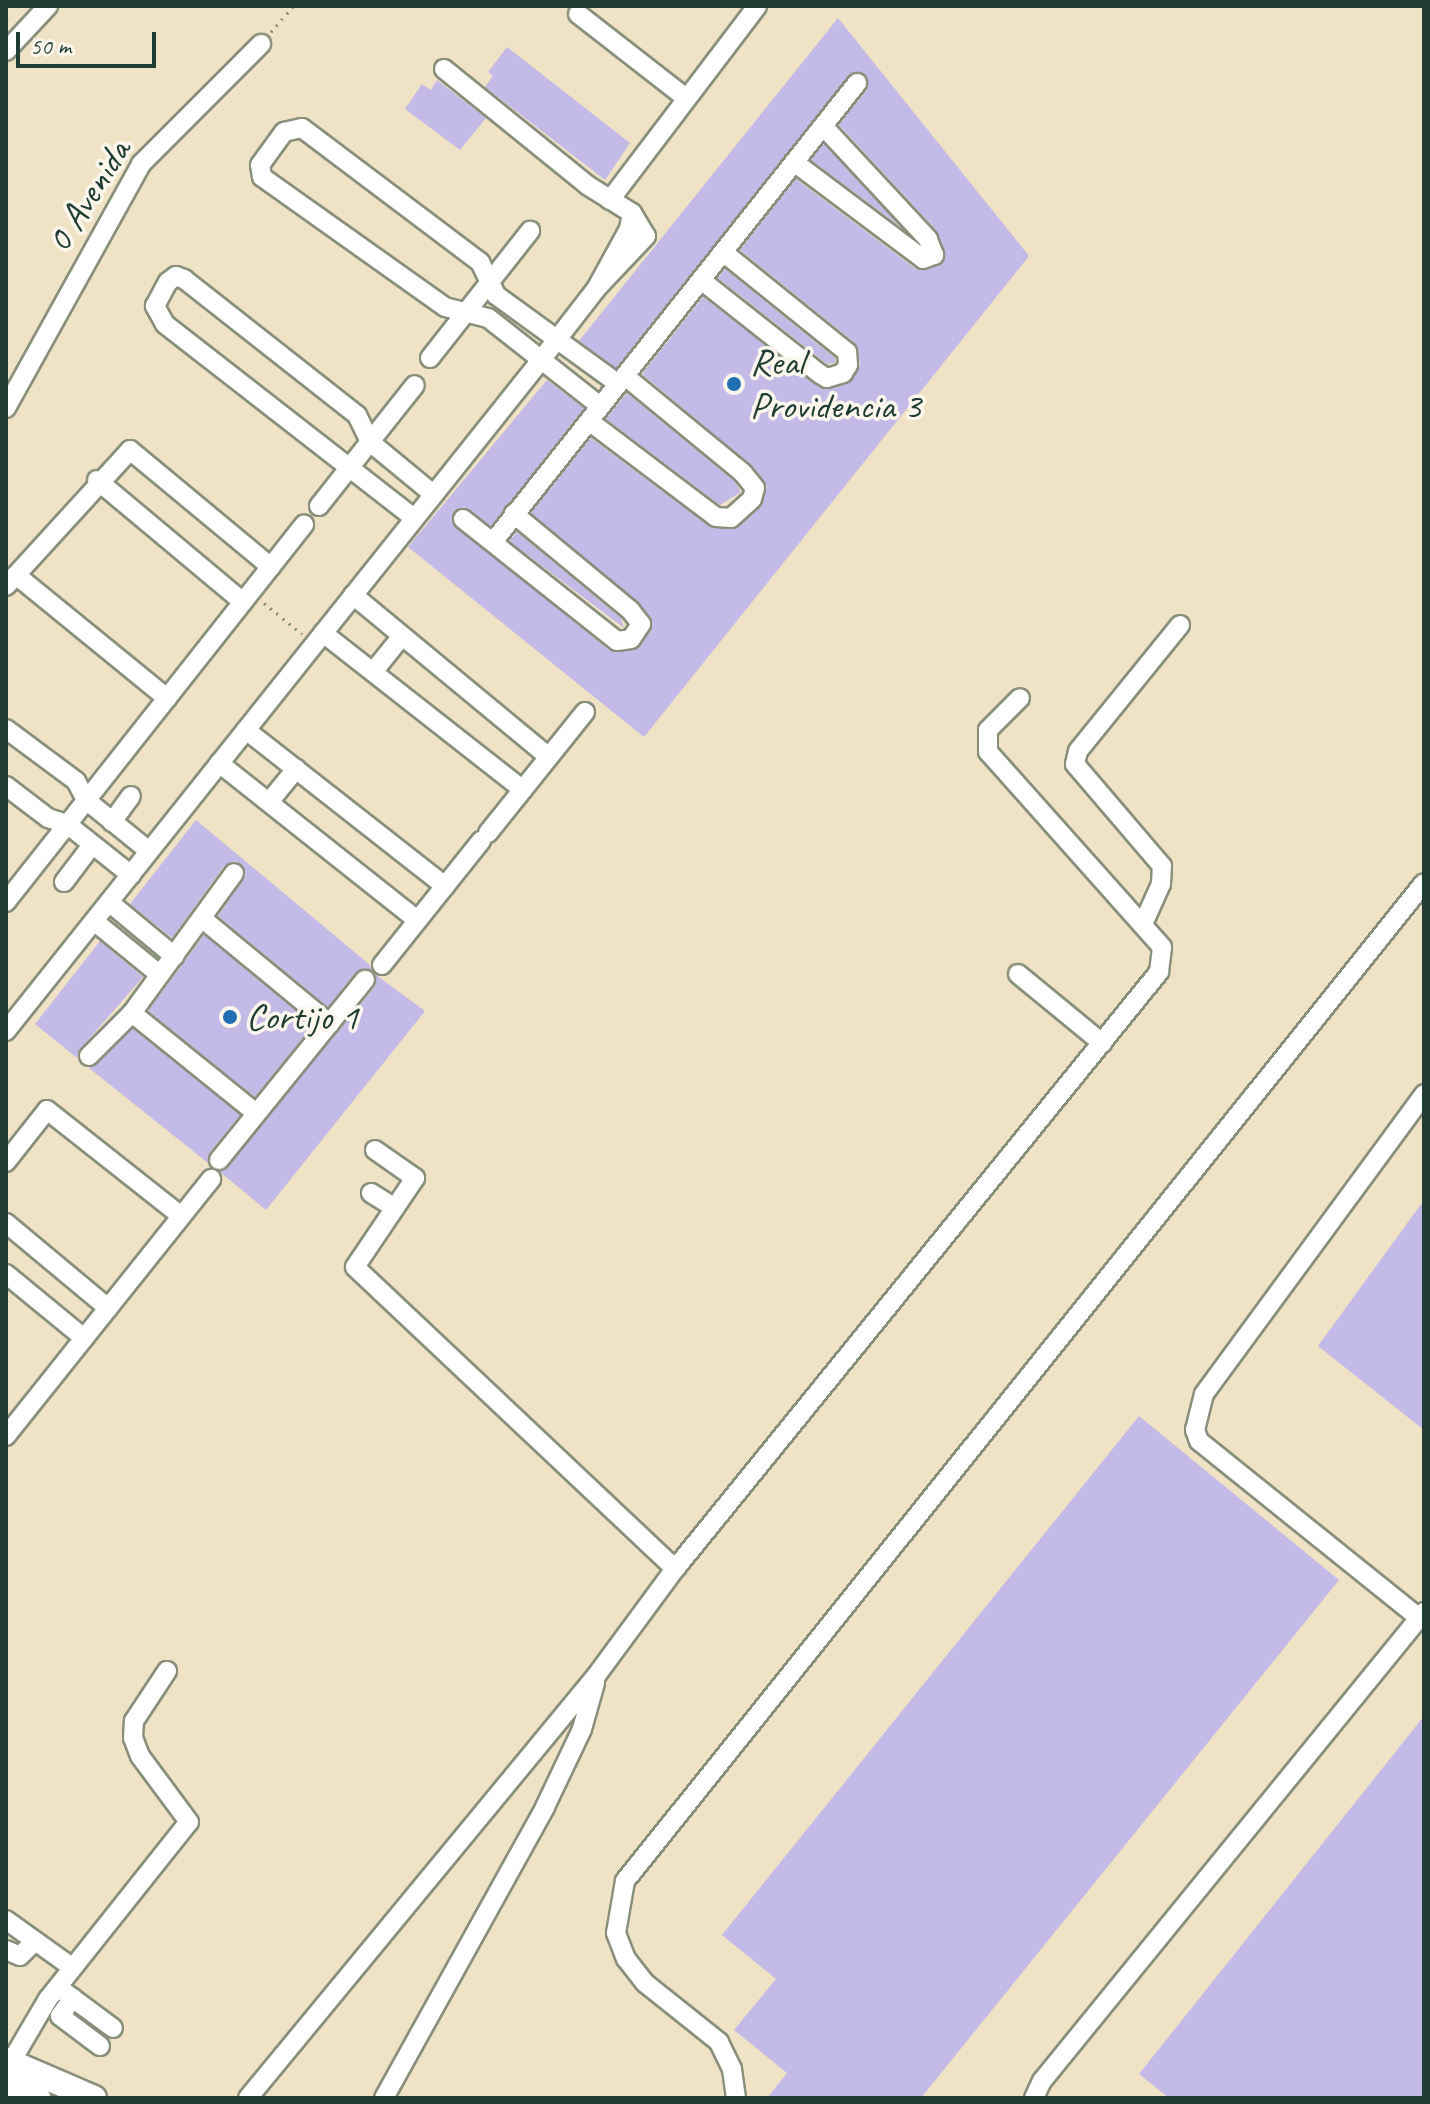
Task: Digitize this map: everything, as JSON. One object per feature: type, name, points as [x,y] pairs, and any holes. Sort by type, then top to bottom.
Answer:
[{"type":"main road","points":[[8,2069],[38,2098]]},
{"type":"main road","points":[[8,2069],[94,2098]]},
{"type":"street","points":[[6,51],[48,6]]},
{"type":"street","points":[[610,200],[757,6]]},
{"type":"street","points":[[578,14],[686,98]]},
{"type":"street","name":"0 Avenida","points":[[6,408],[141,164],[261,44]]},
{"type":"street","points":[[6,1031],[541,360],[596,289],[629,229],[632,213],[610,200],[444,69]]},
{"type":"street","points":[[493,542],[857,83]]},
{"type":"street","points":[[794,162],[923,259],[934,255],[928,239],[823,126]]},
{"type":"street","points":[[302,128],[480,262],[487,285],[519,314],[558,336],[621,380],[743,473],[755,488],[752,499],[731,518],[716,517],[595,413],[541,360],[488,318],[465,311],[445,307],[262,177],[260,165],[284,132],[302,128]]},
{"type":"street","points":[[430,358],[530,231]]},
{"type":"street","points":[[701,280],[820,374],[827,378],[843,373],[848,365],[847,352],[723,252]]},
{"type":"street","points":[[414,518],[165,324],[155,306],[168,282],[176,276],[184,279],[357,415],[370,442],[433,494]]},
{"type":"street","points":[[319,506],[415,385]]},
{"type":"street","points":[[167,698],[11,580],[124,452],[134,452],[271,567]]},
{"type":"street","points":[[97,480],[247,597]]},
{"type":"street","points":[[463,519],[617,641],[638,631],[641,624],[630,610],[514,514]]},
{"type":"street","points":[[6,902],[304,524]]},
{"type":"street","points":[[353,595],[549,757]]},
{"type":"street","points":[[1143,924],[1161,884],[1162,866],[1075,764],[1078,751],[1180,625]]},
{"type":"street","points":[[373,672],[402,636]]},
{"type":"street","points":[[319,638],[373,672],[523,790]]},
{"type":"street","points":[[248,2098],[596,1676],[675,1569],[1102,1043],[1164,961],[1162,947],[1143,924],[988,752],[988,730],[1020,698]]},
{"type":"street","points":[[382,965],[585,712]]},
{"type":"street","points":[[6,729],[76,781],[86,800],[149,851]]},
{"type":"street","points":[[246,730],[445,886]]},
{"type":"street","points":[[219,763],[417,920]]},
{"type":"street","points":[[269,802],[296,769]]},
{"type":"street","points":[[6,786],[48,818],[67,824],[131,875]]},
{"type":"street","points":[[112,822],[131,796]]},
{"type":"street","points":[[64,882],[92,845]]},
{"type":"street","points":[[89,1056],[132,1013],[204,920],[234,873]]},
{"type":"street","points":[[736,2098],[732,2069],[719,2042],[645,1983],[626,1959],[616,1933],[625,1881],[1424,883]]},
{"type":"street","points":[[109,902],[174,956]]},
{"type":"street","points":[[204,920],[330,1024]]},
{"type":"street","points":[[94,921],[160,975]]},
{"type":"street","points":[[1018,974],[1102,1043]]},
{"type":"street","points":[[219,1160],[365,980]]},
{"type":"street","points":[[132,1013],[256,1113]]},
{"type":"street","points":[[1034,2098],[1042,2081],[1421,1614],[1199,1441],[1195,1430],[1204,1394],[1424,1094]]},
{"type":"street","points":[[6,1162],[47,1110],[181,1216]]},
{"type":"street","points":[[375,1150],[415,1178],[355,1267],[675,1569]]},
{"type":"street","points":[[10,1423],[84,1338],[211,1179]]},
{"type":"street","points":[[371,1193],[395,1208]]},
{"type":"street","points":[[6,1223],[108,1308]]},
{"type":"street","points":[[6,1274],[84,1338]]},
{"type":"street","points":[[100,2046],[60,2016],[73,1968],[189,1822],[140,1756],[133,1738],[134,1721],[167,1671]]},
{"type":"street","points":[[384,2098],[545,1807],[582,1729],[596,1676]]},
{"type":"street","points":[[6,1920],[73,1968]]},
{"type":"street","points":[[6,1950],[20,1956],[35,1941]]},
{"type":"street","points":[[65,1992],[113,2028]]},
{"type":"street","points":[[8,2069],[65,1992]]},
{"type":"path","points":[[261,44],[294,6]]},
{"type":"path","points":[[247,597],[319,638]]},
{"type":"building","name":"Real Providencia 3","points":[[838,18],[1029,256],[644,737],[408,547],[547,380],[584,408],[491,526],[464,507],[454,511],[452,523],[610,651],[638,649],[651,630],[650,617],[531,513],[591,438],[710,527],[735,529],[761,507],[767,486],[752,466],[642,374],[703,297],[821,388],[853,379],[860,364],[855,343],[740,250],[796,179],[916,269],[927,270],[944,262],[937,231],[839,125],[867,90],[865,74],[848,76],[616,368],[579,341]]},
{"type":"building","points":[[507,47],[630,143],[605,180],[485,87],[493,76],[488,72]]},
{"type":"building","points":[[437,80],[486,118],[460,150],[405,109],[422,84],[431,90]]},
{"type":"building","points":[[824,144],[901,227],[811,160]]},
{"type":"building","points":[[725,269],[835,358],[835,363],[827,364],[718,278]]},
{"type":"building","points":[[627,393],[734,481],[741,492],[720,505],[606,419]]},
{"type":"building","points":[[517,532],[621,618],[624,628],[509,541]]},
{"type":"building","points":[[196,820],[370,965],[371,970],[356,972],[328,1007],[218,916],[246,875],[236,861],[224,866],[172,938],[130,904]]},
{"type":"building","points":[[204,935],[313,1025],[255,1097],[148,1011]]},
{"type":"building","points":[[100,941],[143,977],[81,1048],[77,1058],[35,1024]]},
{"type":"building","points":[[376,975],[425,1011],[266,1210],[220,1172],[374,988]]},
{"type":"building","points":[[133,1029],[240,1115],[210,1152],[208,1163],[89,1068]]},
{"type":"building","points":[[1424,1200],[1424,1430],[1318,1346]]},
{"type":"building","points":[[1139,1416],[1339,1580],[921,2098],[767,2098],[787,2073],[734,2030],[776,1979],[722,1935]]},
{"type":"building","points":[[1424,1716],[1424,2098],[1169,2098],[1139,2074]]},
{"type":"place","name":"Real Providencia 3","points":[[734,384]]},
{"type":"place","name":"Cortijo 1","points":[[230,1017]]}]
